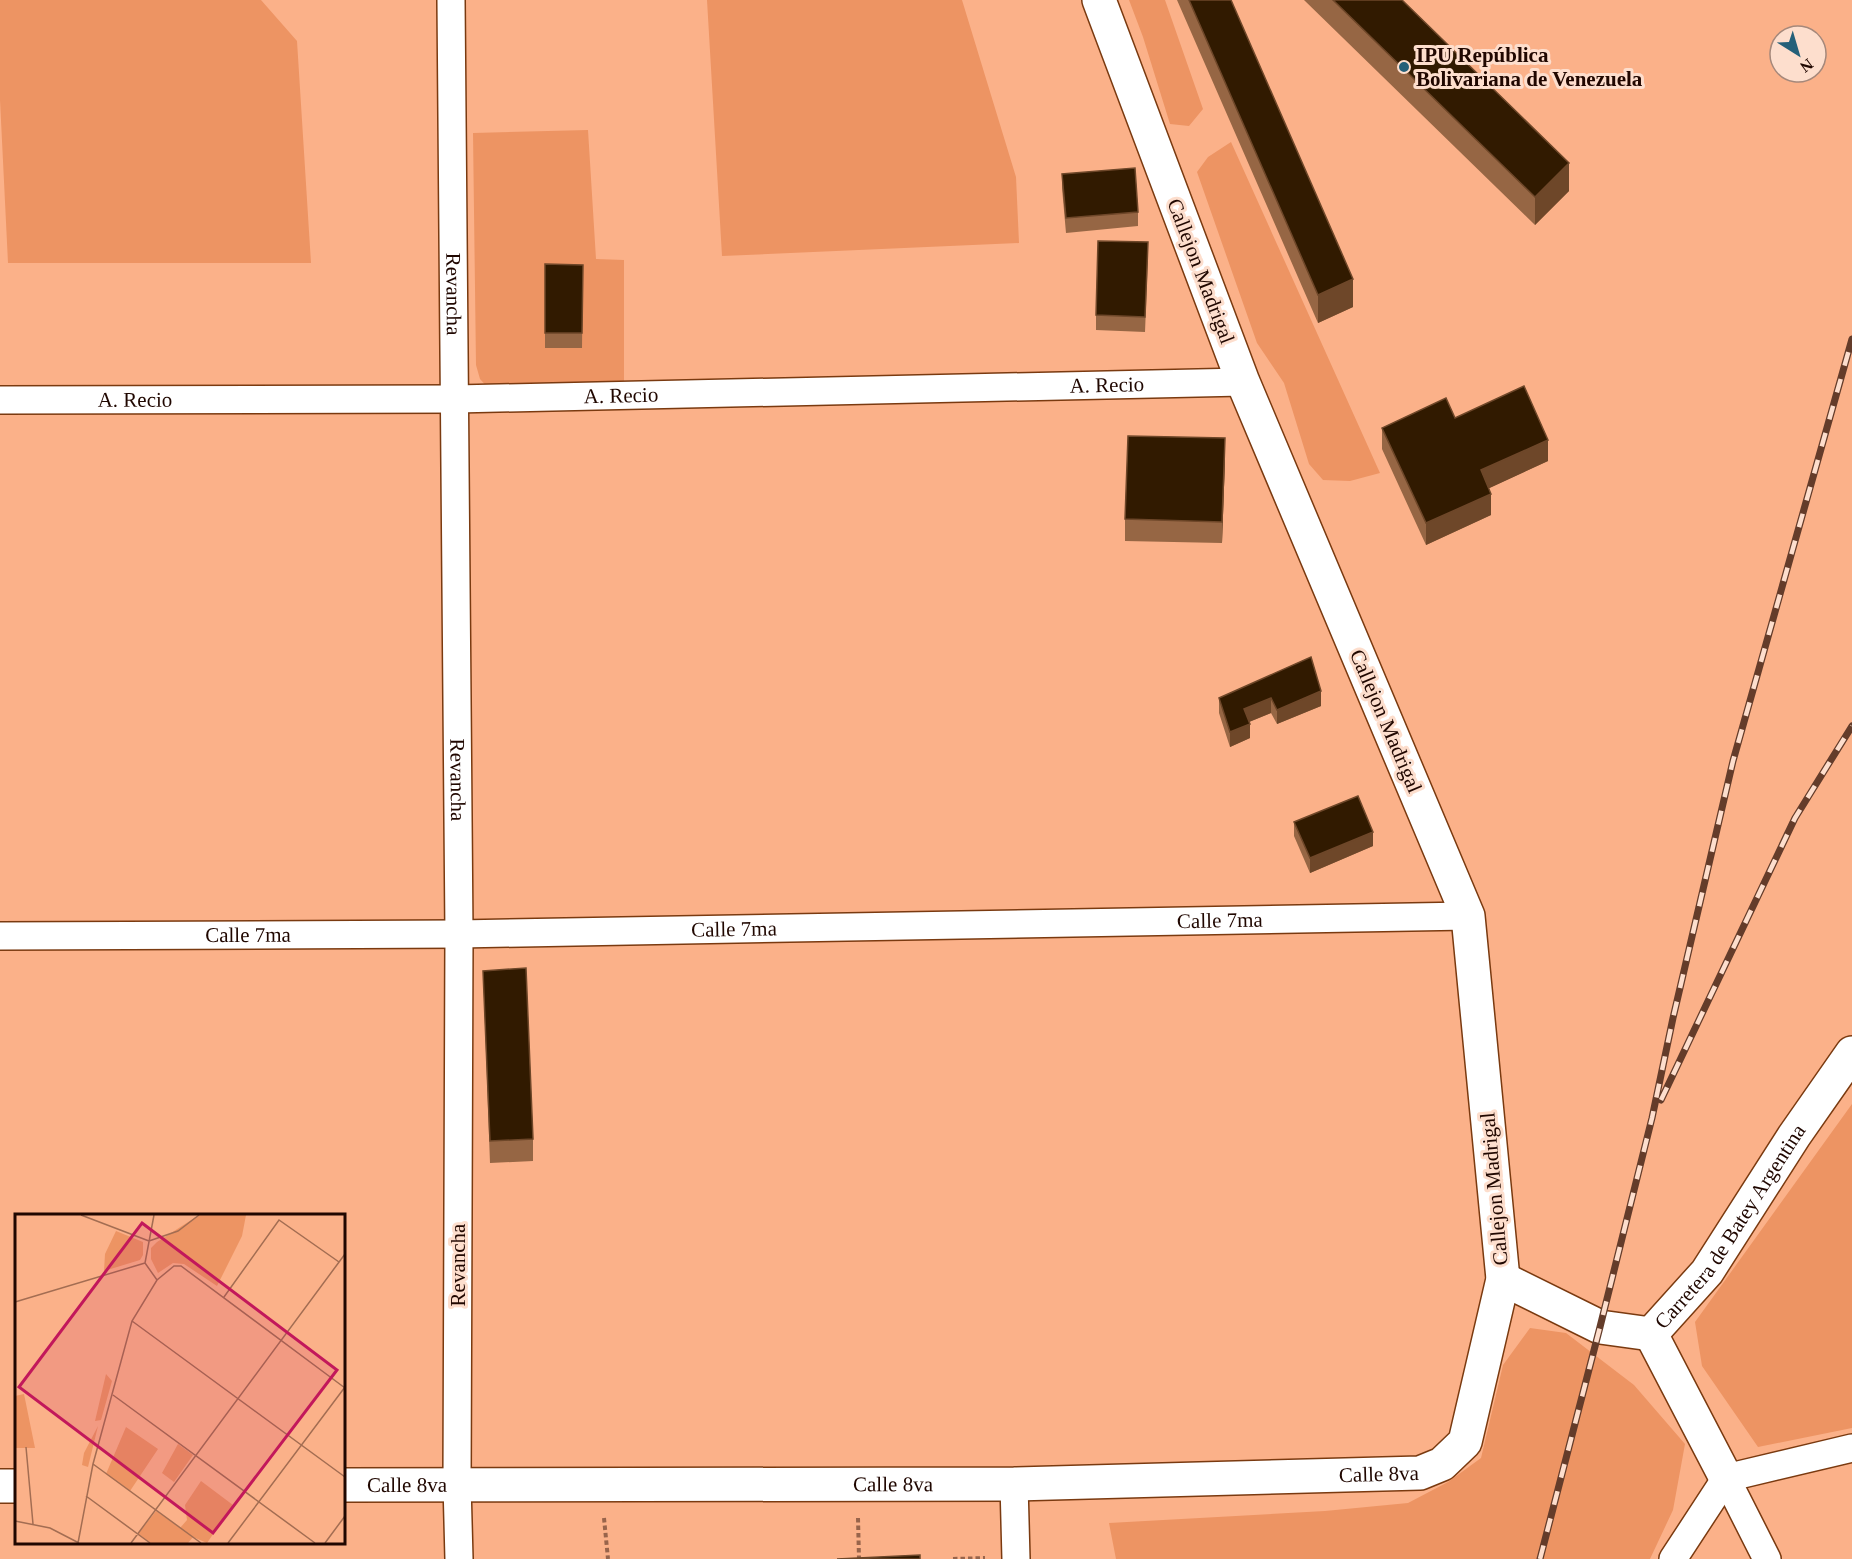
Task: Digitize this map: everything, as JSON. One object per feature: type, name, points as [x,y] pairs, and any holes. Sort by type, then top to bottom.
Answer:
[{"type":"street","name":"Revancha","points":[[451,0],[459,934],[457,1484],[459,1559]]},
{"type":"street","name":"Callejon Madrigal","points":[[1099,0],[1243,382],[1468,915],[1503,1279],[1465,1442],[1442,1464]]},
{"type":"street","name":"A. Recio","points":[[0,400],[456,399],[1243,382]]},
{"type":"street","name":"Calle 7ma","points":[[0,936],[459,934],[1468,915]]},
{"type":"street","name":"Carretera de Batey Argentina","points":[[1726,1478],[1651,1334],[1707,1272],[1794,1136],[1852,1053]]},
{"type":"street","points":[[1503,1279],[1600,1327],[1651,1334]]},
{"type":"street","points":[[1673,1559],[1726,1478],[1852,1448]]},
{"type":"street","name":"Calle 8va","points":[[345,1485],[1014,1484],[1420,1473],[1442,1464]]},
{"type":"street","points":[[1726,1478],[1767,1559]]},
{"type":"street","points":[[1014,1484],[1016,1559]]},
{"type":"path","points":[[601,1484],[608,1559]]},
{"type":"path","points":[[857,1484],[859,1559]]},
{"type":"shaded area","points":[[0,0],[261,0],[297,41],[311,263],[8,263],[0,100]]},
{"type":"shaded area","points":[[707,0],[962,0],[1016,177],[1019,243],[722,256]]},
{"type":"shaded area","points":[[1129,0],[1165,0],[1203,109],[1189,126],[1170,124]]},
{"type":"shaded area","points":[[588,130],[596,259],[624,260],[624,381],[491,391],[480,379],[476,365],[473,133]]},
{"type":"shaded area","points":[[1231,142],[1380,473],[1350,481],[1323,480],[1309,464],[1284,383],[1257,343],[1197,172],[1208,157]]},
{"type":"shaded area","points":[[1852,1104],[1852,1428],[1758,1447],[1702,1366],[1695,1322]]},
{"type":"shaded area","points":[[1530,1328],[1566,1333],[1634,1385],[1685,1444],[1673,1510],[1650,1559],[1116,1559],[1109,1523],[1325,1511],[1408,1503],[1448,1482],[1481,1458],[1503,1365]]},
{"type":"building","points":[[1189,0],[1231,0],[1353,279],[1318,295]]},
{"type":"building","points":[[1333,0],[1402,0],[1569,163],[1535,197]]},
{"type":"building","points":[[1135,168],[1138,212],[1066,218],[1062,174]]},
{"type":"building","points":[[1098,241],[1148,242],[1145,317],[1096,315]]},
{"type":"building","points":[[545,264],[583,265],[582,333],[545,333]]},
{"type":"building","points":[[1524,386],[1548,440],[1481,470],[1491,494],[1426,523],[1382,428],[1446,398],[1455,418]]},
{"type":"building","points":[[1128,436],[1225,438],[1222,522],[1125,519]]},
{"type":"building","points":[[1311,657],[1321,691],[1277,710],[1271,698],[1244,709],[1250,724],[1230,732],[1219,698]]},
{"type":"building","points":[[1358,796],[1373,832],[1310,858],[1294,822]]},
{"type":"building","points":[[526,968],[533,1139],[490,1141],[483,971]]},
{"type":"building","points":[[920,1555],[920,1559],[837,1559]]},
{"type":"railway","points":[[1540,1559],[1652,1118],[1733,761],[1852,339]]},
{"type":"railway","points":[[1661,1100],[1795,818],[1852,726]]},
{"type":"place","name":"IPU República Bolivariana de Venezuela","points":[[1404,67]]}]
